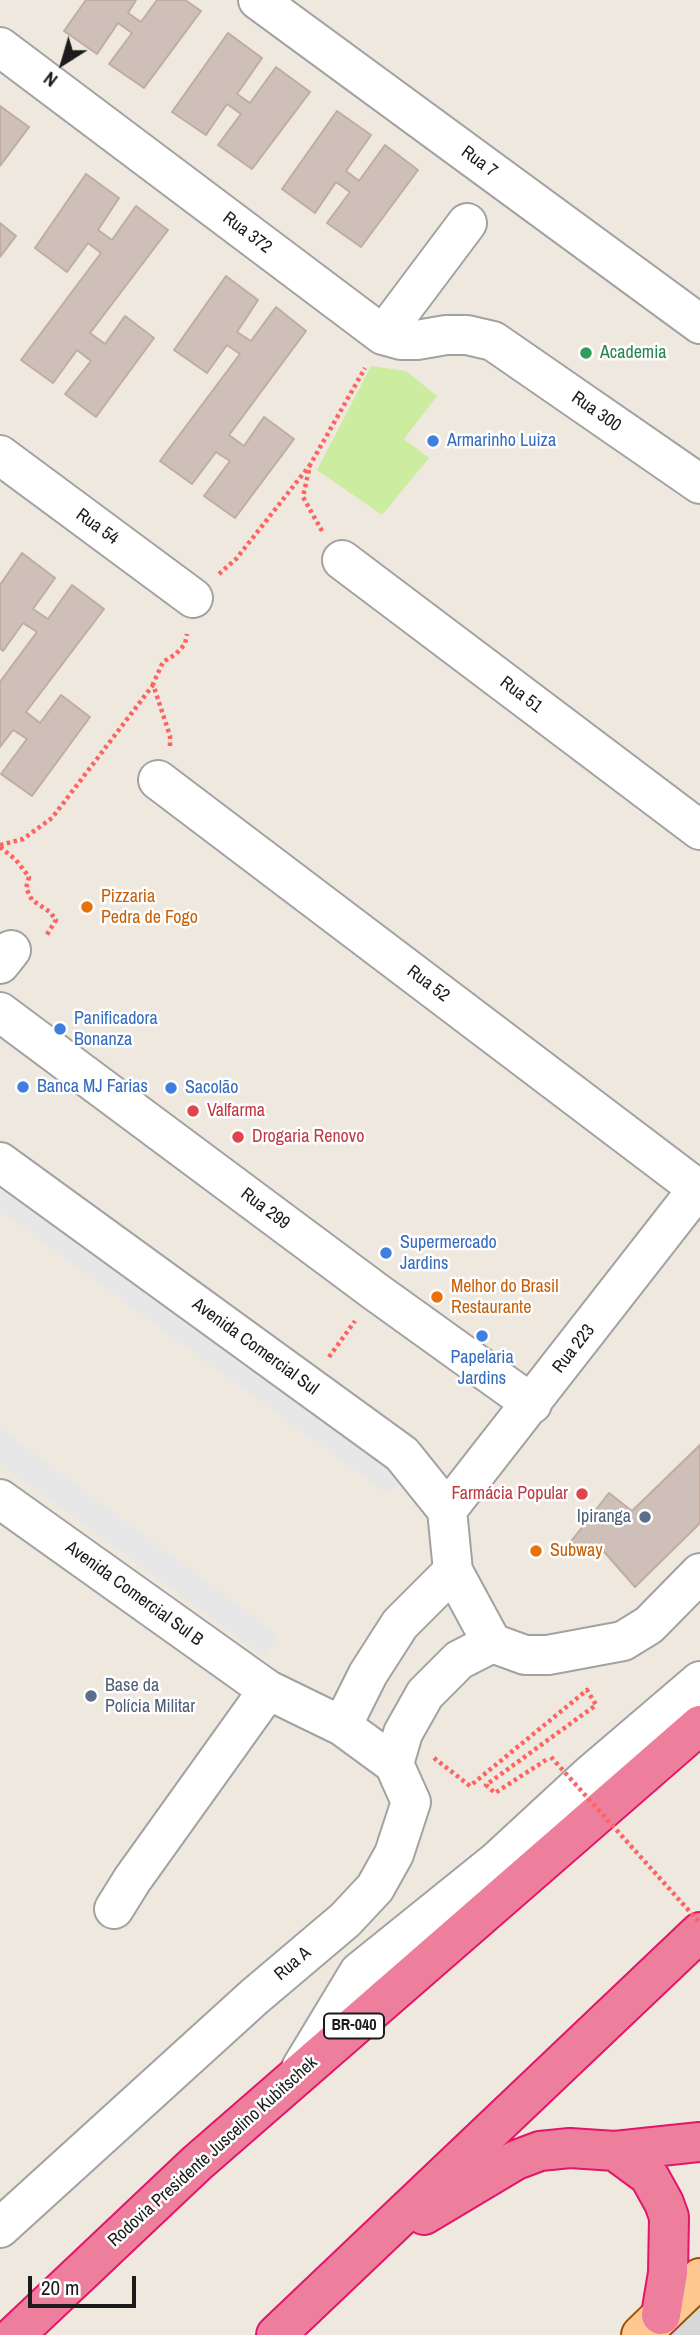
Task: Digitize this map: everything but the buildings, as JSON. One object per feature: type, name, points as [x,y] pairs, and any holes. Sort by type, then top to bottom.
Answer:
[{"type":"highway","name":"Rodovia Presidente Juscelino Kubitschek","points":[[15,2335],[197,2163],[700,1725]]},
{"type":"highway","points":[[276,2335],[700,1932]]},
{"type":"highway","points":[[373,2242],[452,2200],[516,2160],[540,2151],[570,2148],[615,2151],[700,2142]]},
{"type":"highway","points":[[615,2151],[649,2176],[669,2217],[668,2273],[651,2325]]},
{"type":"main road","points":[[651,2325],[700,2278]]},
{"type":"street","name":"Rua 7","points":[[258,0],[700,324]]},
{"type":"street","name":"Rua 372","points":[[0,47],[383,335]]},
{"type":"street","points":[[383,335],[467,223]]},
{"type":"street","name":"Rua 300","points":[[383,335],[401,340],[467,335],[493,341],[700,484]]},
{"type":"street","name":"Rua 54","points":[[0,456],[193,598]]},
{"type":"street","name":"Rua 51","points":[[342,560],[700,830]]},
{"type":"street","name":"Rua 52","points":[[158,780],[699,1187]]},
{"type":"street","name":"Rua 299","points":[[0,1012],[531,1404]]},
{"type":"street","name":"Avenida Comercial Sul","points":[[0,1162],[402,1454],[447,1510]]},
{"type":"street","name":"Rua 223","points":[[447,1510],[699,1187]]},
{"type":"street","name":"Avenida Comercial Sul B","points":[[0,1499],[268,1690]]},
{"type":"street","points":[[447,1510],[453,1572],[492,1643],[525,1655],[548,1655],[622,1641],[649,1625],[700,1573]]},
{"type":"street","points":[[342,1726],[368,1674],[400,1624],[453,1572]]},
{"type":"street","points":[[398,1749],[425,1693],[459,1660],[492,1643]]},
{"type":"street","points":[[295,2078],[359,1972],[498,1860],[590,1775],[700,1681]]},
{"type":"street","points":[[114,1909],[268,1690]]},
{"type":"street","name":"Rua A","points":[[0,2228],[254,1997],[345,1920],[375,1888],[394,1854],[411,1801],[398,1749],[342,1726],[268,1690]]},
{"type":"path","points":[[0,846],[23,839],[52,818],[153,684],[163,662],[185,644],[193,598],[236,559],[310,464],[383,335]]},
{"type":"path","points":[[310,464],[303,497],[313,519],[342,560]]},
{"type":"path","points":[[153,684],[170,736],[169,759],[158,780]]},
{"type":"path","points":[[0,846],[16,860],[29,877],[26,888],[32,900],[50,912],[56,920],[45,938],[5,957]]},
{"type":"path","points":[[308,1385],[376,1292]]},
{"type":"path","points":[[398,1749],[470,1786],[587,1690],[596,1705],[486,1785],[495,1793],[551,1757],[700,1923]]},
{"type":"shaded area","points":[[0,1175],[403,1476],[389,1495],[0,1211]]},
{"type":"shaded area","points":[[0,1428],[279,1636],[264,1656],[0,1463]]},
{"type":"shaded area","points":[[700,2302],[700,2335],[666,2335]]},
{"type":"green space","points":[[371,366],[406,371],[437,396],[404,439],[429,458],[382,515],[317,470]]},
{"type":"place","name":"Academia","points":[[586,353]]},
{"type":"place","name":"Armarinho Luiza","points":[[433,441]]},
{"type":"place","name":"Pizzaria Pedra de Fogo","points":[[87,907]]},
{"type":"place","name":"Panificadora Bonanza","points":[[60,1029]]},
{"type":"place","name":"Banca MJ Farias","points":[[23,1087]]},
{"type":"place","name":"Sacolão","points":[[171,1088]]},
{"type":"place","name":"Valfarma","points":[[193,1111]]},
{"type":"place","name":"Drogaria Renovo","points":[[238,1137]]},
{"type":"place","name":"Supermercado Jardins","points":[[386,1253]]},
{"type":"place","name":"Melhor do Brasil Restaurante","points":[[437,1297]]},
{"type":"place","name":"Papelaria Jardins","points":[[482,1336]]},
{"type":"place","name":"Farmácia Popular","points":[[582,1494]]},
{"type":"place","name":"Ipiranga","points":[[645,1517]]},
{"type":"place","name":"Subway","points":[[536,1551]]},
{"type":"place","name":"Base da Polícia Militar","points":[[91,1696]]}]
